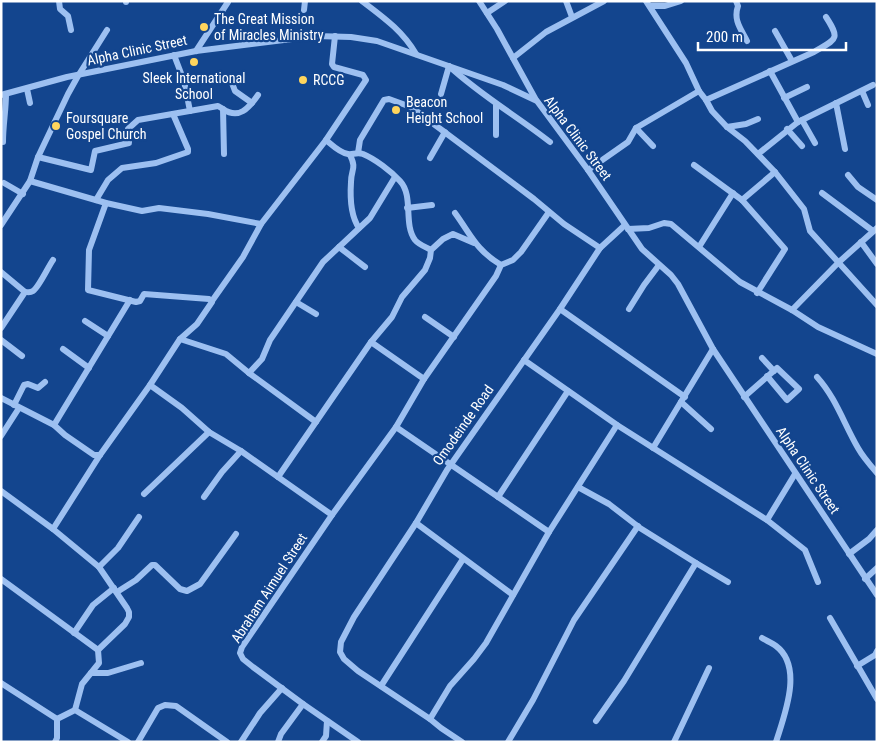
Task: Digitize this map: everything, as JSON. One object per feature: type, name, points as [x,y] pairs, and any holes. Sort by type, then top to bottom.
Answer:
[{"type":"street","points":[[58,1],[60,9],[68,16],[70,30]]},
{"type":"street","points":[[304,10],[305,1]]},
{"type":"street","points":[[479,1],[537,101]]},
{"type":"street","points":[[487,13],[505,1]]},
{"type":"street","points":[[566,1],[572,17]]},
{"type":"street","points":[[513,58],[546,32],[604,1]]},
{"type":"street","points":[[648,4],[665,6],[681,1]]},
{"type":"street","points":[[736,1],[738,6],[736,13],[737,21],[747,41]]},
{"type":"street","points":[[196,51],[228,2]]},
{"type":"street","points":[[363,2],[400,32],[416,54]]},
{"type":"street","points":[[648,4],[670,41],[686,63],[699,91],[716,116],[775,172],[804,209],[810,231],[877,305]]},
{"type":"street","points":[[706,100],[814,52],[833,39],[835,31],[826,17]]},
{"type":"street","points":[[1,224],[23,194],[52,125],[78,76],[107,30]]},
{"type":"street","points":[[775,31],[792,61]]},
{"type":"street","points":[[53,529],[100,455],[180,339],[197,324],[243,257],[261,224],[326,140],[366,80],[363,75],[334,67],[332,64],[335,36]]},
{"type":"street","name":"Alpha Clinic Street","points":[[4,95],[78,76],[196,51],[301,37],[335,36],[377,41],[492,81],[537,101],[588,170],[642,250],[671,274],[678,284],[713,349],[877,595]]},
{"type":"street","points":[[174,55],[184,81],[190,111]]},
{"type":"street","points":[[441,94],[450,66],[496,105],[513,114],[550,142]]},
{"type":"street","points":[[770,71],[784,98],[815,143]]},
{"type":"street","points":[[471,83],[492,81]]},
{"type":"street","points":[[232,83],[235,91],[252,103]]},
{"type":"street","points":[[758,154],[800,121],[873,86]]},
{"type":"street","points":[[784,98],[807,87]]},
{"type":"street","points":[[27,89],[30,103]]},
{"type":"street","points":[[588,170],[628,142],[636,128],[699,91]]},
{"type":"street","points":[[862,91],[868,105]]},
{"type":"street","points":[[3,142],[3,127],[6,113],[4,95]]},
{"type":"street","points":[[38,156],[92,170],[95,151],[129,143],[128,129],[138,120],[218,106],[229,113],[237,114],[243,112],[258,96]]},
{"type":"street","points":[[358,153],[360,140],[384,100],[389,99],[415,109],[549,212],[600,248]]},
{"type":"street","points":[[836,103],[845,148]]},
{"type":"street","points":[[496,105],[496,135]]},
{"type":"street","points":[[224,109],[224,154]]},
{"type":"street","points":[[96,200],[108,180],[122,168],[156,163],[188,152],[173,114]]},
{"type":"street","points":[[728,127],[746,124],[758,119]]},
{"type":"street","points":[[636,128],[653,146]]},
{"type":"street","points":[[788,129],[802,146]]},
{"type":"street","points":[[430,158],[445,132]]},
{"type":"street","points":[[326,140],[339,150],[350,155],[358,153],[366,156],[404,186],[414,239],[418,244],[431,250]]},
{"type":"street","points":[[350,155],[354,166],[350,182],[352,215],[359,228]]},
{"type":"street","points":[[694,165],[742,200],[785,249],[757,293]]},
{"type":"street","points":[[742,200],[775,172]]},
{"type":"street","points":[[848,175],[858,187],[877,200]]},
{"type":"street","points":[[249,373],[262,359],[270,340],[323,262],[370,218],[395,177]]},
{"type":"street","points":[[30,181],[106,203],[142,211],[160,208],[208,214],[261,224]]},
{"type":"street","points":[[4,183],[23,194]]},
{"type":"street","points":[[699,247],[733,193]]},
{"type":"street","points":[[792,310],[839,262],[875,229],[822,193]]},
{"type":"street","points":[[106,203],[89,250],[87,288],[91,292],[138,302],[144,294],[209,299],[212,301]]},
{"type":"street","points":[[407,208],[432,205]]},
{"type":"street","points":[[150,384],[182,408],[209,432],[241,451],[332,515],[396,427],[424,379],[496,276],[500,266],[513,260],[521,252],[549,212]]},
{"type":"street","points":[[455,213],[471,235],[474,243]]},
{"type":"street","points":[[627,227],[649,228],[667,223],[699,247],[735,279],[757,293],[792,310],[818,327],[875,352]]},
{"type":"street","name":"Omodeinde Road","points":[[380,686],[358,671],[344,659],[340,652],[341,642],[354,617],[416,523],[451,465],[560,309],[600,248],[627,227]]},
{"type":"street","points":[[278,477],[371,342],[392,317],[402,297],[425,270],[431,250],[443,239],[453,234],[474,243],[500,266]]},
{"type":"street","points":[[861,242],[877,264]]},
{"type":"street","points":[[339,247],[365,267]]},
{"type":"street","points":[[1,272],[25,292],[33,291],[53,260]]},
{"type":"street","points":[[629,309],[659,265]]},
{"type":"street","points":[[1,328],[25,292]]},
{"type":"street","points":[[54,426],[130,300]]},
{"type":"street","points":[[296,302],[316,314]]},
{"type":"street","points":[[560,309],[683,400],[711,429]]},
{"type":"street","points":[[425,317],[454,337]]},
{"type":"street","points":[[85,321],[108,336]]},
{"type":"street","points":[[180,339],[226,354],[316,422]]},
{"type":"street","points":[[1,340],[22,356]]},
{"type":"street","points":[[371,342],[424,379]]},
{"type":"street","points":[[63,349],[89,368]]},
{"type":"street","points":[[653,448],[713,349]]},
{"type":"street","points":[[762,358],[774,370]]},
{"type":"street","points":[[524,360],[617,425],[767,520],[804,550],[818,582]]},
{"type":"street","points":[[744,397],[767,376],[777,368],[799,389],[787,400],[767,376]]},
{"type":"street","points":[[817,377],[834,401],[859,450],[877,473]]},
{"type":"street","points":[[1,436],[16,407],[24,385],[28,384],[38,388],[46,382]]},
{"type":"street","points":[[498,497],[568,391]]},
{"type":"street","points":[[1,398],[54,426],[94,455],[100,455]]},
{"type":"street","points":[[430,719],[450,686],[474,660],[486,643],[549,532],[617,425]]},
{"type":"street","points":[[396,427],[549,532]]},
{"type":"street","points":[[144,494],[209,432]]},
{"type":"street","points":[[204,497],[222,472],[241,451]]},
{"type":"street","points":[[767,520],[795,474]]},
{"type":"street","points":[[578,487],[613,507],[638,526],[696,564],[728,582]]},
{"type":"street","points":[[1,491],[53,529],[99,568],[116,590],[129,612],[129,618],[98,650]]},
{"type":"street","name":"Abraham Aimuel Street","points":[[282,688],[243,659],[240,653],[242,647],[332,515]]},
{"type":"street","points":[[99,568],[118,548],[139,516]]},
{"type":"street","points":[[416,523],[513,595]]},
{"type":"street","points":[[508,742],[533,700],[574,620],[638,526]]},
{"type":"street","points":[[849,554],[869,539],[877,530]]},
{"type":"street","points":[[74,632],[93,605],[136,580],[152,565],[155,565],[180,589],[187,591],[200,584],[236,534]]},
{"type":"street","points":[[462,742],[380,686],[463,559]]},
{"type":"street","points":[[596,722],[696,564]]},
{"type":"street","points":[[865,579],[877,568]]},
{"type":"street","points":[[1,579],[98,650],[99,664],[82,684],[75,710],[58,719]]},
{"type":"street","points":[[830,618],[877,699]]},
{"type":"street","points":[[762,638],[776,646],[784,654],[788,667],[789,700],[776,742]]},
{"type":"street","points":[[857,666],[877,651]]},
{"type":"street","points":[[91,673],[108,674],[140,663]]},
{"type":"street","points":[[674,742],[709,668]]},
{"type":"street","points":[[1,683],[58,719]]},
{"type":"street","points":[[241,742],[260,714],[282,688],[358,742]]},
{"type":"street","points":[[278,742],[303,704]]},
{"type":"street","points":[[138,742],[158,708],[165,705],[176,706],[227,742]]},
{"type":"street","points":[[75,710],[128,742]]},
{"type":"street","points":[[55,742],[58,719]]},
{"type":"street","points":[[322,742],[326,736],[327,721]]},
{"type":"place","name":"The Great Mission of Miracles Ministry","points":[[204,27]]},
{"type":"place","name":"Sleek International School","points":[[194,62]]},
{"type":"place","name":"RCCG","points":[[303,80]]},
{"type":"place","name":"Beacon Height School","points":[[396,110]]},
{"type":"place","name":"Foursquare Gospel Church","points":[[56,126]]}]
